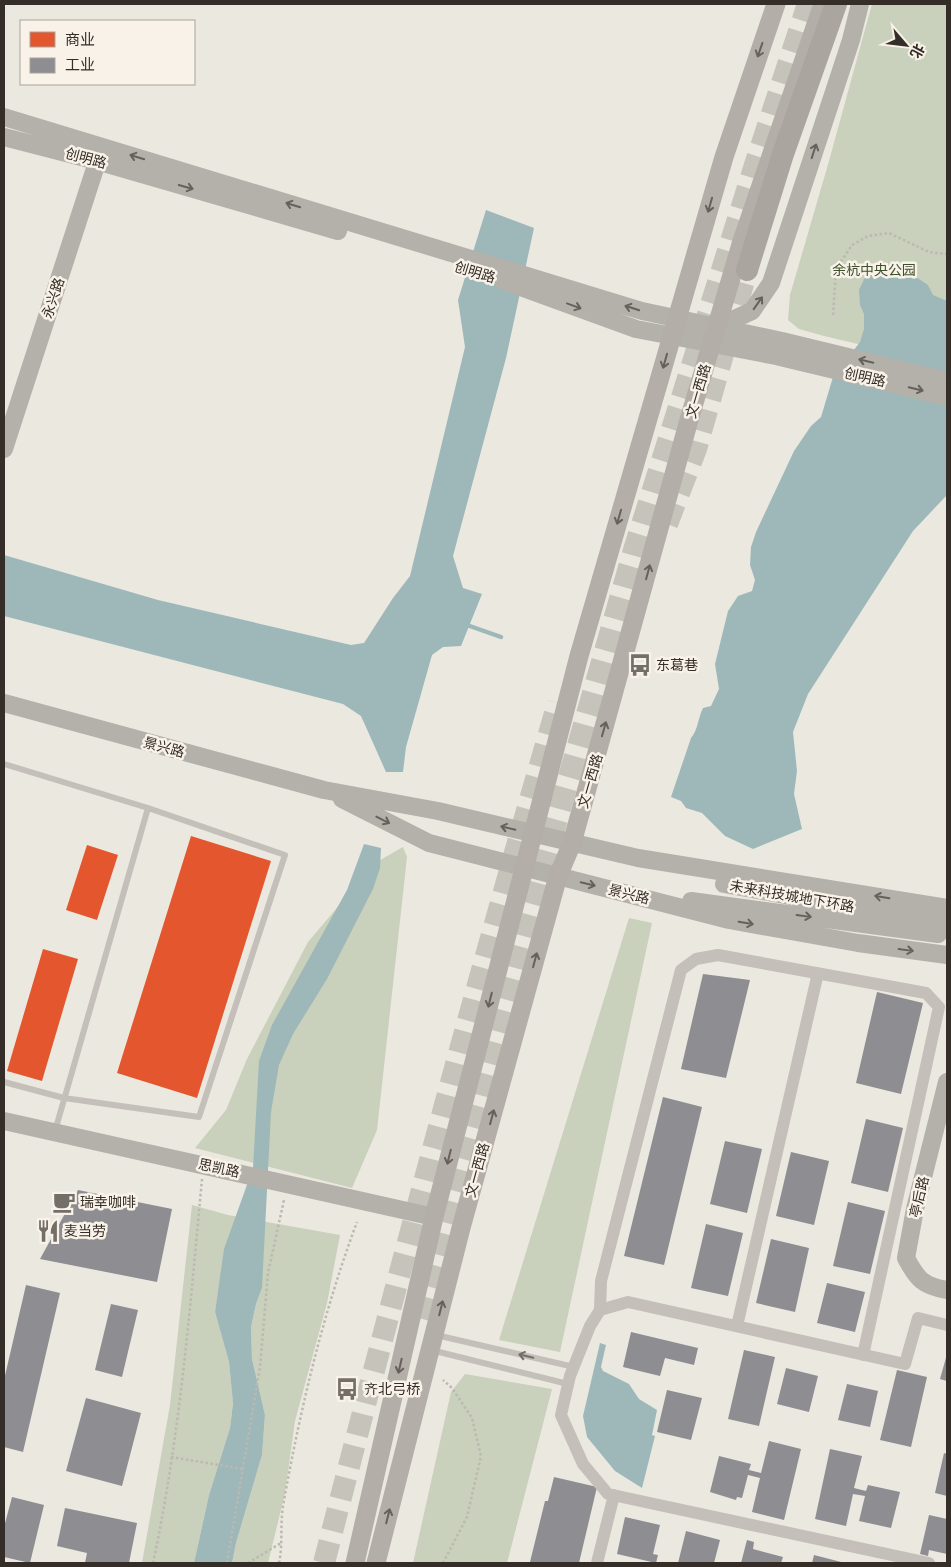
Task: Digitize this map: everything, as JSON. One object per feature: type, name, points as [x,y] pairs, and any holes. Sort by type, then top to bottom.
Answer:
[{"type":"highway","points":[[747,270],[783,154],[836,4]]},
{"type":"main road","points":[[355,1563],[434,1217],[579,656],[724,157],[776,4]]},
{"type":"main road","name":"文一西路","points":[[376,1563],[432,1342],[558,876],[572,843],[742,241],[823,4]]},
{"type":"street","points":[[714,335],[752,311],[771,283],[851,40],[860,4]]},
{"type":"street","name":"创明路","points":[[4,117],[99,153],[535,284],[642,312],[675,327],[784,347],[947,381]]},
{"type":"street","name":"创明路","points":[[4,137],[99,153]]},
{"type":"street","name":"永兴路","points":[[4,449],[99,153]]},
{"type":"street","name":"创明路","points":[[784,347],[947,397]]},
{"type":"street","name":"景兴路","points":[[4,703],[324,790],[438,811],[638,858],[947,908]]},
{"type":"street","name":"景兴路","points":[[324,790],[428,843],[729,920],[858,943],[947,955]]},
{"type":"street","name":"未来科技城地下环路","points":[[638,858],[723,884],[947,924]]},
{"type":"street","name":"未来科技城地下环路","points":[[634,896],[726,905],[947,936]]},
{"type":"street","points":[[862,1355],[939,1007],[926,993],[718,955],[696,959],[681,970],[601,1281],[600,1310],[590,1326],[574,1367],[561,1415],[583,1464],[608,1494],[929,1563]]},
{"type":"street","points":[[737,1326],[818,973]]},
{"type":"street","name":"亭后路","points":[[947,1082],[915,1209],[906,1258],[916,1276],[931,1288],[947,1290]]},
{"type":"street","name":"思凯路","points":[[4,1121],[434,1217]]},
{"type":"street","points":[[600,1310],[628,1302],[905,1364],[918,1318],[947,1325]]},
{"type":"street","points":[[597,1563],[614,1495]]},
{"type":"lane","points":[[4,764],[148,808],[285,855],[199,1117],[64,1098],[4,1082]]},
{"type":"lane","points":[[55,1132],[148,808]]},
{"type":"lane","points":[[432,1342],[574,1367]]},
{"type":"lane","points":[[432,1342],[568,1384]]},
{"type":"path","points":[[833,315],[836,269],[852,245],[868,236],[889,233],[928,252],[947,254]]},
{"type":"path","points":[[153,1563],[183,1375],[210,1166]]},
{"type":"path","points":[[227,1563],[260,1367],[268,1273],[280,1182]]},
{"type":"path","points":[[279,1563],[283,1508],[313,1366],[337,1277],[358,1222]]},
{"type":"path","points":[[443,1380],[452,1388],[472,1418],[481,1456],[468,1517],[443,1563]]},
{"type":"path","points":[[171,1458],[243,1470]]},
{"type":"path","points":[[248,1563],[281,1543]]},
{"type":"green space","name":"余杭中央公园","points":[[872,4],[947,4],[947,365],[799,329],[788,320],[790,295]]},
{"type":"green space","points":[[403,847],[407,857],[377,1130],[352,1188],[195,1148],[226,1110],[247,1059],[308,942],[375,863]]},
{"type":"green space","points":[[629,918],[652,923],[560,1352],[499,1340]]},
{"type":"green space","points":[[192,1205],[228,1215],[340,1235],[327,1303],[295,1421],[285,1493],[268,1563],[232,1563],[262,1455],[265,1415],[252,1359],[251,1327],[262,1288],[225,1249],[215,1312],[229,1362],[233,1402],[230,1428],[209,1495],[194,1563],[142,1563],[170,1405]]},
{"type":"green space","points":[[465,1374],[552,1389],[507,1563],[413,1563],[451,1392]]},
{"type":"water","points":[[486,210],[534,228],[506,358],[453,556],[463,588],[482,594],[461,646],[443,647],[432,655],[406,747],[403,772],[386,772],[361,716],[343,704],[4,616],[4,555],[158,600],[351,645],[364,643],[393,598],[410,576],[465,347],[458,300]]},
{"type":"water","points":[[893,268],[913,275],[928,285],[933,295],[947,301],[947,495],[913,531],[808,694],[793,732],[797,771],[794,794],[802,829],[753,849],[725,836],[702,813],[686,808],[681,801],[671,797],[703,708],[711,706],[719,689],[715,664],[728,611],[738,596],[752,591],[755,580],[750,565],[751,547],[756,532],[794,451],[811,426],[821,417],[833,377],[860,342],[864,329],[864,314],[860,305],[859,290],[869,269]]},
{"type":"water","points":[[364,844],[381,848],[380,868],[373,889],[327,979],[293,1034],[279,1065],[271,1112],[262,1288],[251,1327],[252,1359],[265,1415],[262,1455],[232,1563],[194,1563],[209,1495],[230,1428],[233,1403],[229,1362],[215,1312],[224,1249],[253,1168],[259,1061],[272,1025],[347,890]]},
{"type":"water","points":[[600,1343],[606,1345],[601,1367],[603,1371],[629,1384],[639,1399],[657,1410],[652,1435],[655,1436],[642,1488],[615,1471],[587,1437],[583,1416]]},
{"type":"building: 商业","points":[[191,836],[271,861],[197,1098],[117,1073]]},
{"type":"building: 商业","points":[[87,845],[118,855],[97,920],[66,910]]},
{"type":"building: 商业","points":[[43,949],[78,959],[42,1081],[7,1071]]},
{"type":"building: 工业","points":[[703,974],[750,980],[726,1078],[681,1069]]},
{"type":"building: 工业","points":[[877,992],[923,1003],[901,1094],[856,1083]]},
{"type":"building: 工业","points":[[663,1097],[702,1107],[664,1265],[624,1256]]},
{"type":"building: 工业","points":[[866,1119],[903,1128],[888,1192],[851,1183]]},
{"type":"building: 工业","points":[[725,1141],[762,1149],[747,1213],[710,1204]]},
{"type":"building: 工业","points":[[791,1152],[829,1161],[814,1225],[776,1216]]},
{"type":"building: 工业","points":[[78,1190],[172,1209],[157,1282],[40,1259]]},
{"type":"building: 工业","points":[[848,1202],[885,1211],[870,1274],[833,1266]]},
{"type":"building: 工业","points":[[706,1224],[743,1233],[728,1296],[691,1288]]},
{"type":"building: 工业","points":[[771,1239],[809,1248],[795,1312],[756,1303]]},
{"type":"building: 工业","points":[[827,1283],[865,1292],[855,1332],[817,1323]]},
{"type":"building: 工业","points":[[26,1285],[60,1293],[23,1452],[4,1447],[4,1380]]},
{"type":"building: 工业","points":[[111,1304],[138,1310],[122,1377],[95,1370]]},
{"type":"building: 工业","points":[[631,1332],[698,1348],[694,1365],[665,1358],[660,1376],[623,1367]]},
{"type":"building: 工业","points":[[744,1350],[775,1357],[759,1426],[728,1419]]},
{"type":"building: 工业","points":[[947,1354],[947,1381],[940,1379]]},
{"type":"building: 工业","points":[[786,1368],[818,1376],[809,1412],[777,1404]]},
{"type":"building: 工业","points":[[897,1370],[927,1377],[911,1447],[880,1440]]},
{"type":"building: 工业","points":[[847,1384],[878,1391],[870,1427],[838,1420]]},
{"type":"building: 工业","points":[[667,1390],[702,1398],[691,1440],[657,1432]]},
{"type":"building: 工业","points":[[86,1398],[141,1413],[122,1486],[66,1471]]},
{"type":"building: 工业","points":[[769,1441],[801,1449],[784,1520],[752,1512],[760,1478],[748,1475],[742,1498],[737,1497],[736,1500],[710,1492],[719,1456],[751,1464],[749,1470],[761,1473]]},
{"type":"building: 工业","points":[[830,1449],[862,1456],[854,1488],[866,1491],[868,1485],[900,1492],[891,1528],[859,1521],[865,1496],[853,1494],[846,1526],[815,1519]]},
{"type":"building: 工业","points":[[944,1453],[947,1454],[947,1496],[935,1493]]},
{"type":"building: 工业","points":[[554,1477],[597,1487],[579,1563],[530,1562],[545,1501],[548,1501]]},
{"type":"building: 工业","points":[[12,1497],[44,1505],[30,1563],[4,1557],[4,1527]]},
{"type":"building: 工业","points":[[65,1508],[137,1523],[129,1563],[85,1563],[87,1553],[57,1546]]},
{"type":"building: 工业","points":[[929,1515],[947,1519],[947,1554],[929,1550],[928,1556],[920,1554]]},
{"type":"building: 工业","points":[[625,1517],[660,1525],[653,1554],[658,1555],[656,1563],[617,1554]]},
{"type":"building: 工业","points":[[686,1531],[720,1540],[714,1563],[678,1563]]},
{"type":"building: 工业","points":[[747,1540],[754,1542],[753,1549],[783,1557],[781,1563],[741,1563]]},
{"type":"building: 工业","points":[[814,1555],[845,1563],[812,1563]]},
{"type":"waterway","points":[[464,624],[501,637]]},
{"type":"tunnel","points":[[419,1318],[561,805],[634,550],[754,168],[808,4]]},
{"type":"tunnel","points":[[667,524],[696,449],[747,270]]},
{"type":"tunnel","points":[[324,1563],[438,1132],[558,703]]},
{"type":"place","name":"东葛巷","points":[[640,665]]},
{"type":"place","name":"瑞幸咖啡","points":[[64,1202]]},
{"type":"place","name":"麦当劳","points":[[48,1231]]},
{"type":"place","name":"齐北弓桥","points":[[347,1389]]}]
